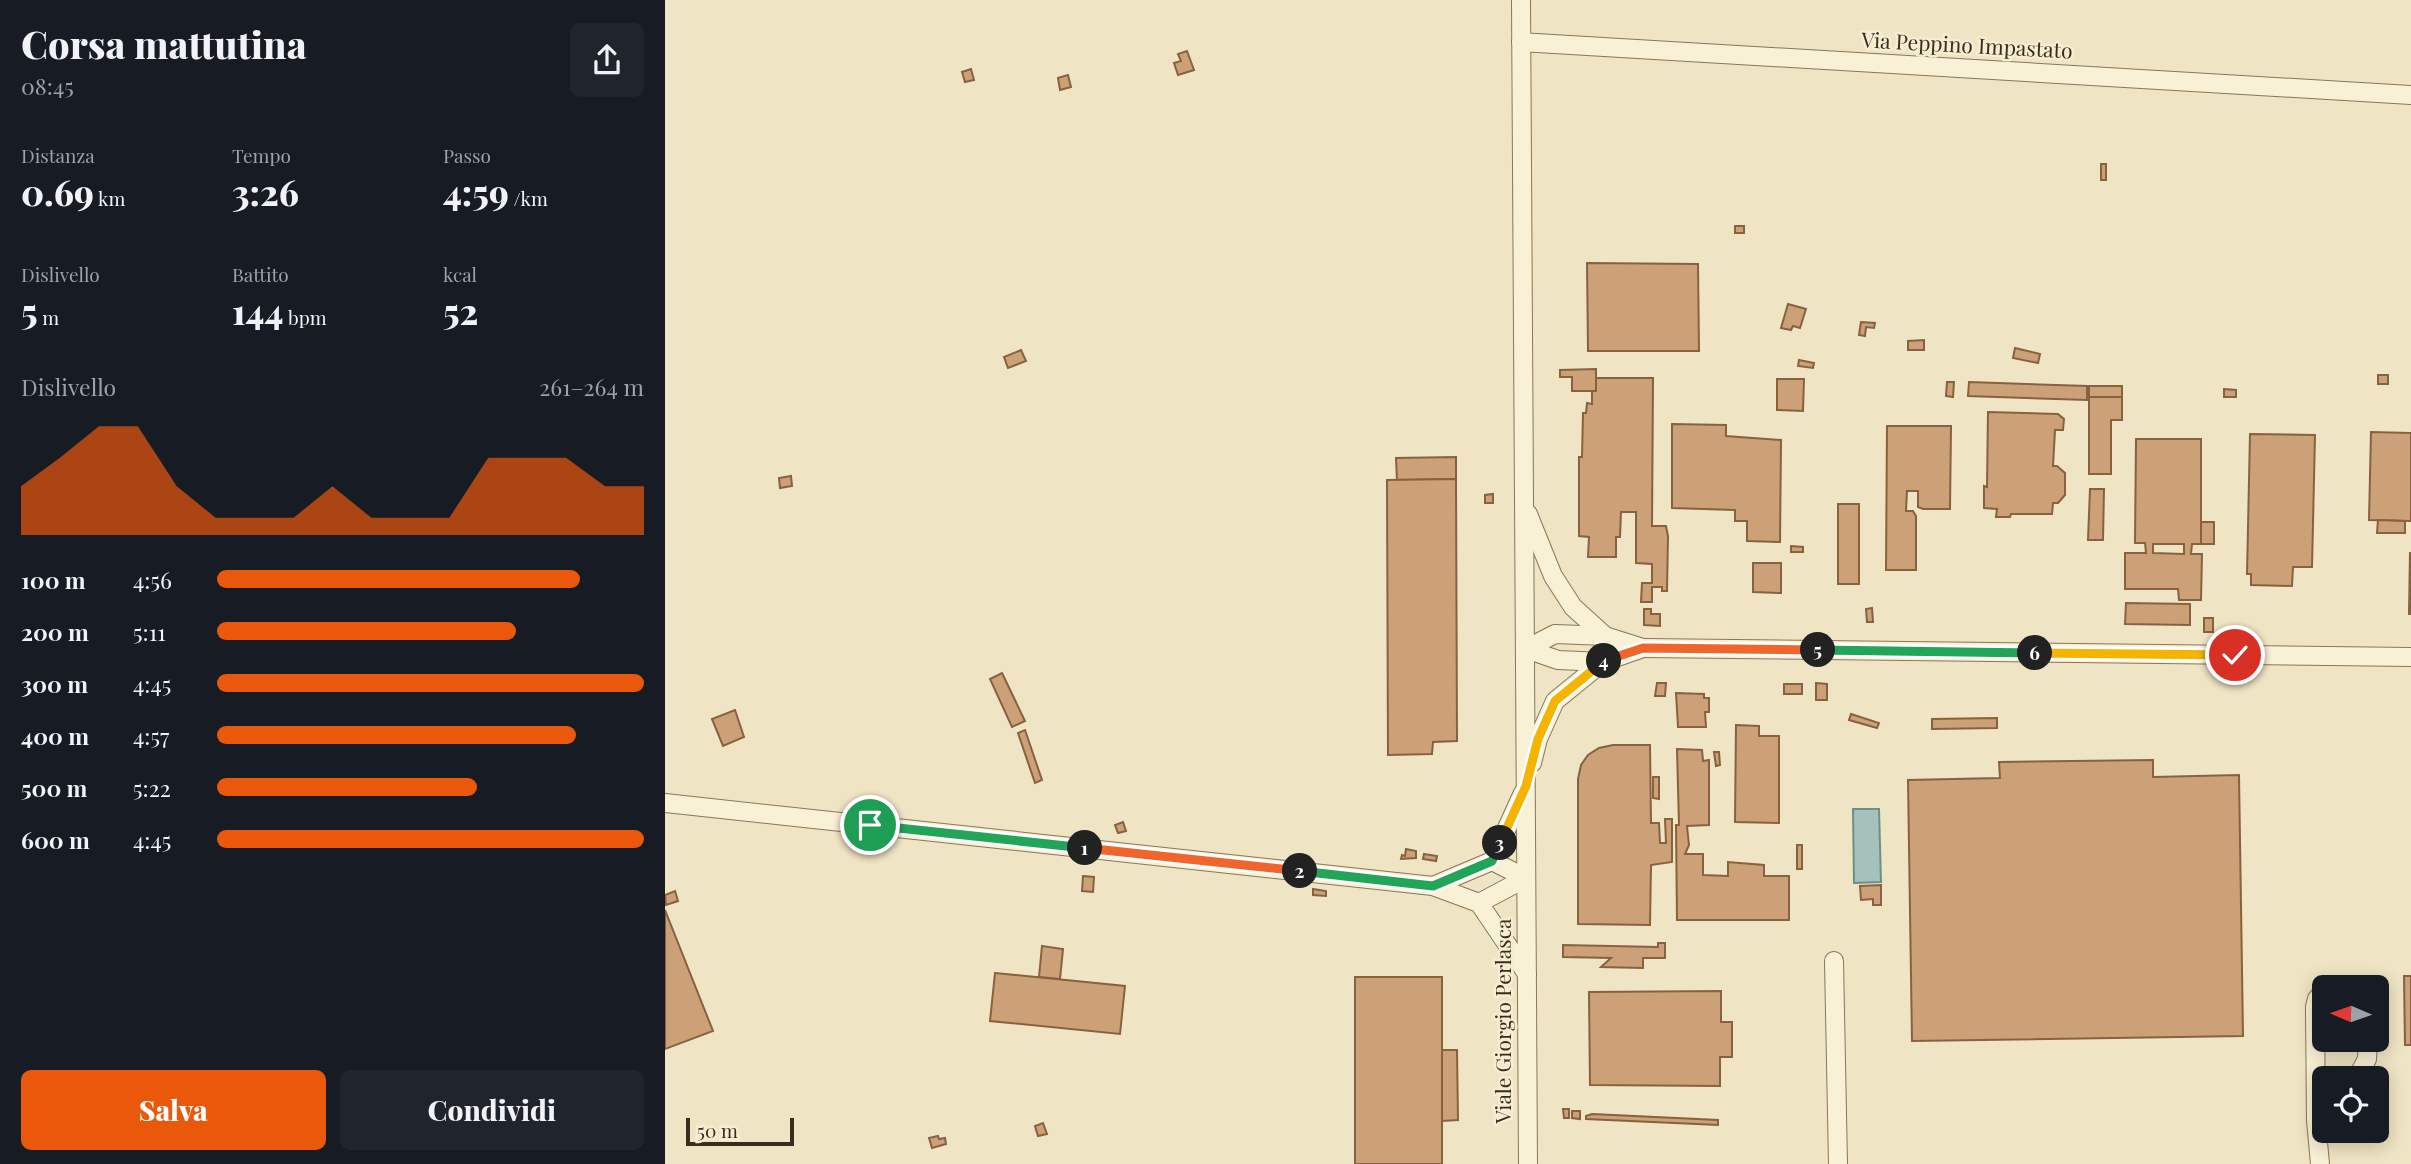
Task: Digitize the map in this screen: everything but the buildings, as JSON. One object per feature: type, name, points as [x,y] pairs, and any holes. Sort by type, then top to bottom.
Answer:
[{"type":"street","points":[[1521,0],[1526,786]]},
{"type":"street","name":"Via Peppino Impastato","points":[[1521,42],[2411,95]]},
{"type":"street","points":[[1525,505],[1553,576],[1573,607],[1605,636]]},
{"type":"street","points":[[1525,649],[1555,634],[1605,636],[1643,648],[2411,657]]},
{"type":"street","points":[[1433,886],[1492,861],[1526,786],[1538,739],[1555,701],[1603,662],[1643,648]]},
{"type":"street","points":[[1525,649],[1558,660],[1603,662]]},
{"type":"street","name":"Viale Giorgio Perlasca","points":[[1526,786],[1528,1164]]},
{"type":"street","points":[[665,803],[1433,886],[1479,903],[1527,974]]},
{"type":"street","points":[[1492,861],[1527,878]]},
{"type":"street","points":[[1479,903],[1527,878]]},
{"type":"street","points":[[1834,961],[1838,1164]]},
{"type":"street","points":[[2315,1052],[2316,1120],[2322,1147]]},
{"type":"water","points":[[1853,809],[1879,809],[1881,882],[1854,883]]},
{"type":"route","points":[[870,825],[1433,886],[1492,861],[1526,786],[1538,739],[1555,701],[1603,662],[1643,648],[2235,655]]}]
